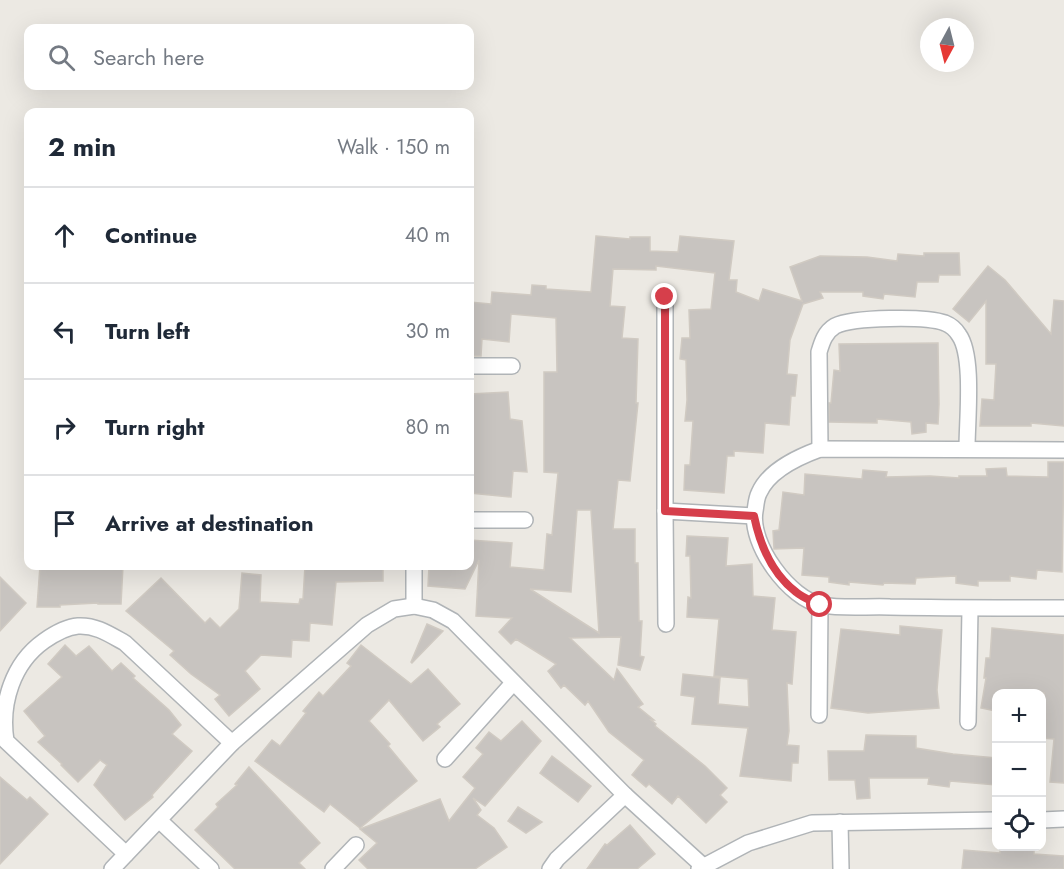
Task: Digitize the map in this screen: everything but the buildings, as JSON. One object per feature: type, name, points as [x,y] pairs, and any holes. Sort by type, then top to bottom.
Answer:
[{"type":"street","points":[[665,297],[666,624]]},
{"type":"street","points":[[820,449],[819,352],[823,339],[833,328],[846,321],[916,318],[945,324],[957,332],[965,345],[968,361],[967,448]]},
{"type":"street","points":[[474,366],[512,366]]},
{"type":"street","points":[[1064,450],[820,449],[795,458],[770,478],[759,493],[754,516],[759,539],[767,557],[780,576],[796,592],[820,605],[970,609],[1064,608]]},
{"type":"street","points":[[665,511],[754,516]]},
{"type":"street","points":[[474,520],[525,520]]},
{"type":"street","points":[[414,570],[414,606]]},
{"type":"street","points":[[819,715],[820,605]]},
{"type":"street","points":[[111,869],[232,743],[367,625],[394,609],[414,606],[433,610],[453,621],[625,795],[701,868],[748,843],[812,823],[992,820]]},
{"type":"street","points":[[968,722],[970,609]]},
{"type":"street","points":[[126,854],[6,741],[1,723],[3,698],[9,677],[20,661],[54,634],[74,626],[90,626],[104,631],[125,642],[232,743]]},
{"type":"street","points":[[445,759],[513,683]]},
{"type":"street","points":[[550,869],[557,859],[625,795]]},
{"type":"street","points":[[1046,820],[1064,819]]},
{"type":"street","points":[[160,820],[211,869]]},
{"type":"street","points":[[840,822],[841,869]]},
{"type":"street","points":[[333,869],[356,845]]},
{"type":"route","points":[[665,297],[665,511],[754,516],[759,539],[767,557],[780,576],[796,592],[820,605]]}]
